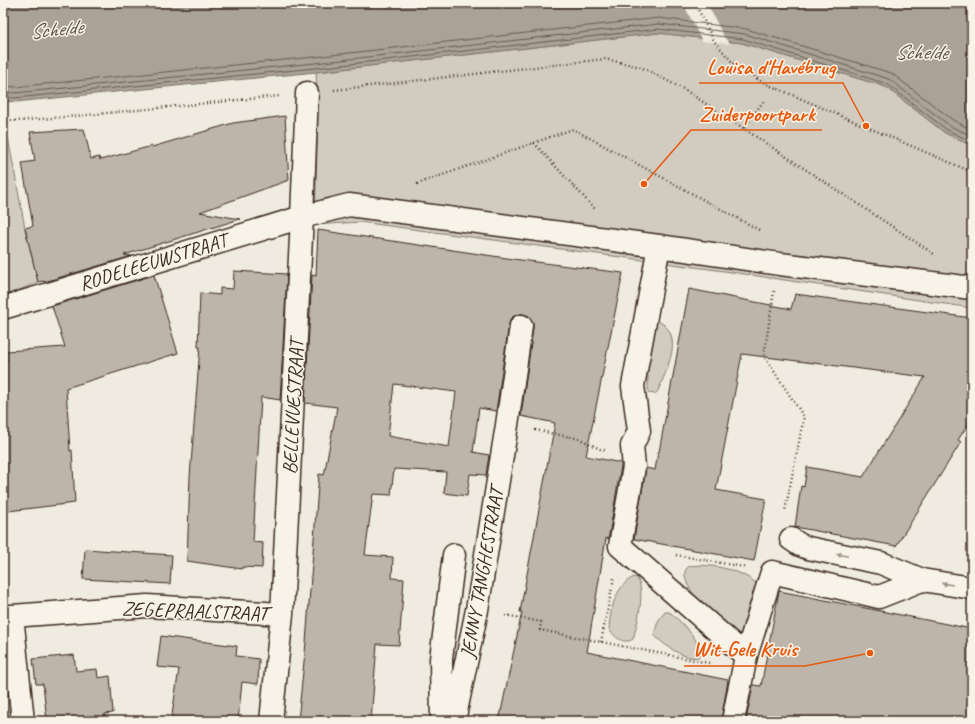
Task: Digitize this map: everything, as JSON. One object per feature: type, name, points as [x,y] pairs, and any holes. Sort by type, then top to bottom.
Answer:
[{"type":"street","name":"BELLEVUESTRAAT","points":[[271,721],[282,614],[307,93]]},
{"type":"street","name":"RODELEEUWSTRAAT","points":[[3,308],[302,217],[349,205],[659,246],[780,264],[972,288]]},
{"type":"street","points":[[659,246],[633,386],[639,431],[632,446],[634,467],[620,546],[744,663]]},
{"type":"street","name":"JENNY TANGHESTRAAT","points":[[454,721],[477,610],[507,425],[521,326]]},
{"type":"street","points":[[791,539],[808,548],[881,563],[922,580],[972,588]]},
{"type":"street","points":[[442,721],[441,659],[454,555]]},
{"type":"street","points":[[732,721],[744,663],[772,572],[879,597],[922,580]]},
{"type":"street","name":"ZEGEPRAALSTRAAT","points":[[8,616],[147,606],[282,614]]},
{"type":"street","points":[[8,616],[23,721]]},
{"type":"path","points":[[695,3],[714,41],[733,63],[762,82],[972,172]]},
{"type":"path","points":[[964,3],[972,7]]},
{"type":"path","points":[[3,119],[17,121],[77,116],[307,93],[605,59],[641,67],[685,90],[939,257]]},
{"type":"path","points":[[744,128],[765,99]]},
{"type":"path","points":[[416,185],[573,129],[762,231]]},
{"type":"path","points":[[534,143],[626,242]]},
{"type":"path","points":[[780,264],[764,356],[804,417],[783,518]]},
{"type":"path","points":[[507,425],[580,439],[600,449],[616,451],[632,446]]},
{"type":"path","points":[[972,459],[969,469],[969,499],[972,510]]},
{"type":"path","points":[[601,642],[620,546]]},
{"type":"path","points":[[673,555],[772,572]]},
{"type":"path","points":[[477,610],[541,622],[540,630],[601,642],[744,663]]},
{"type":"shaded area","points":[[658,33],[742,43],[886,87],[945,133],[972,146],[972,308],[724,271],[360,222],[315,225],[318,106],[316,72]]},
{"type":"shaded area","points":[[3,126],[6,127],[25,228],[38,282],[3,297]]},
{"type":"shaded area","points":[[658,321],[666,327],[671,335],[672,353],[658,391],[655,394],[649,393],[648,390],[648,364],[651,336]]},
{"type":"shaded area","points":[[690,566],[714,566],[736,572],[756,583],[744,629],[740,634],[735,633],[713,618],[691,590],[685,576],[686,570]]},
{"type":"shaded area","points":[[634,577],[637,578],[640,584],[640,608],[633,639],[630,641],[623,641],[616,637],[609,629],[612,607],[622,586]]},
{"type":"shaded area","points":[[665,612],[672,614],[691,634],[698,646],[700,652],[699,657],[687,657],[663,643],[654,635],[658,621]]},
{"type":"water","name":"Schelde","points":[[3,3],[972,3],[972,146],[945,133],[886,87],[742,43],[658,33],[316,72],[15,102],[3,101]]},
{"type":"pier","points":[[683,3],[707,3],[724,37],[730,44],[702,41]]},
{"type":"building","points":[[285,116],[289,180],[200,212],[240,219],[124,255],[132,256],[44,282],[38,282],[25,228],[33,226],[22,163],[35,161],[30,132],[84,129],[91,159],[99,157],[100,160],[152,147],[233,123]]},
{"type":"building","points":[[318,230],[513,259],[623,273],[586,456],[621,463],[609,535],[608,539],[606,538],[587,652],[728,680],[721,721],[499,721],[522,612],[520,612],[555,423],[521,416],[533,328],[533,322],[529,316],[522,314],[511,318],[509,324],[496,411],[479,408],[473,452],[489,455],[486,475],[470,474],[467,496],[444,493],[446,472],[394,469],[391,495],[373,494],[365,555],[393,557],[392,578],[404,579],[399,645],[377,644],[371,721],[298,721],[306,642],[319,474],[324,475],[337,407],[305,403],[312,275],[316,276]],"holes":[[[394,384],[456,392],[449,447],[388,436]]]},
{"type":"building","points":[[234,271],[287,274],[280,400],[261,397],[253,542],[263,543],[262,568],[242,567],[242,569],[187,561],[190,477],[200,347],[198,347],[200,293],[220,295],[220,288],[233,289]]},
{"type":"building","points":[[154,275],[178,353],[66,388],[75,503],[8,511],[3,451],[3,362],[7,361],[6,351],[65,347],[52,306]]},
{"type":"building","points":[[689,289],[791,309],[795,294],[972,318],[972,418],[958,440],[961,442],[896,546],[795,527],[801,486],[804,487],[807,467],[863,477],[925,377],[742,354],[716,490],[766,499],[754,561],[634,539],[646,468],[655,470],[659,452]]},
{"type":"building","points":[[85,549],[172,555],[170,584],[83,579]]},
{"type":"building","points":[[779,591],[972,629],[972,721],[746,721],[753,685],[761,686]]},
{"type":"building","points":[[161,636],[237,646],[236,656],[259,659],[258,684],[242,682],[238,721],[171,721],[179,669],[157,667]]},
{"type":"building","points":[[74,655],[76,671],[97,669],[98,678],[110,676],[113,713],[105,714],[105,721],[47,721],[43,684],[36,684],[33,659]]},
{"type":"place","name":"Louisa d'Havébrug","points":[[866,126]]},
{"type":"place","name":"Zuiderpoortpark","points":[[644,184]]},
{"type":"place","name":"Wit-Gele Kruis","points":[[870,653]]}]
